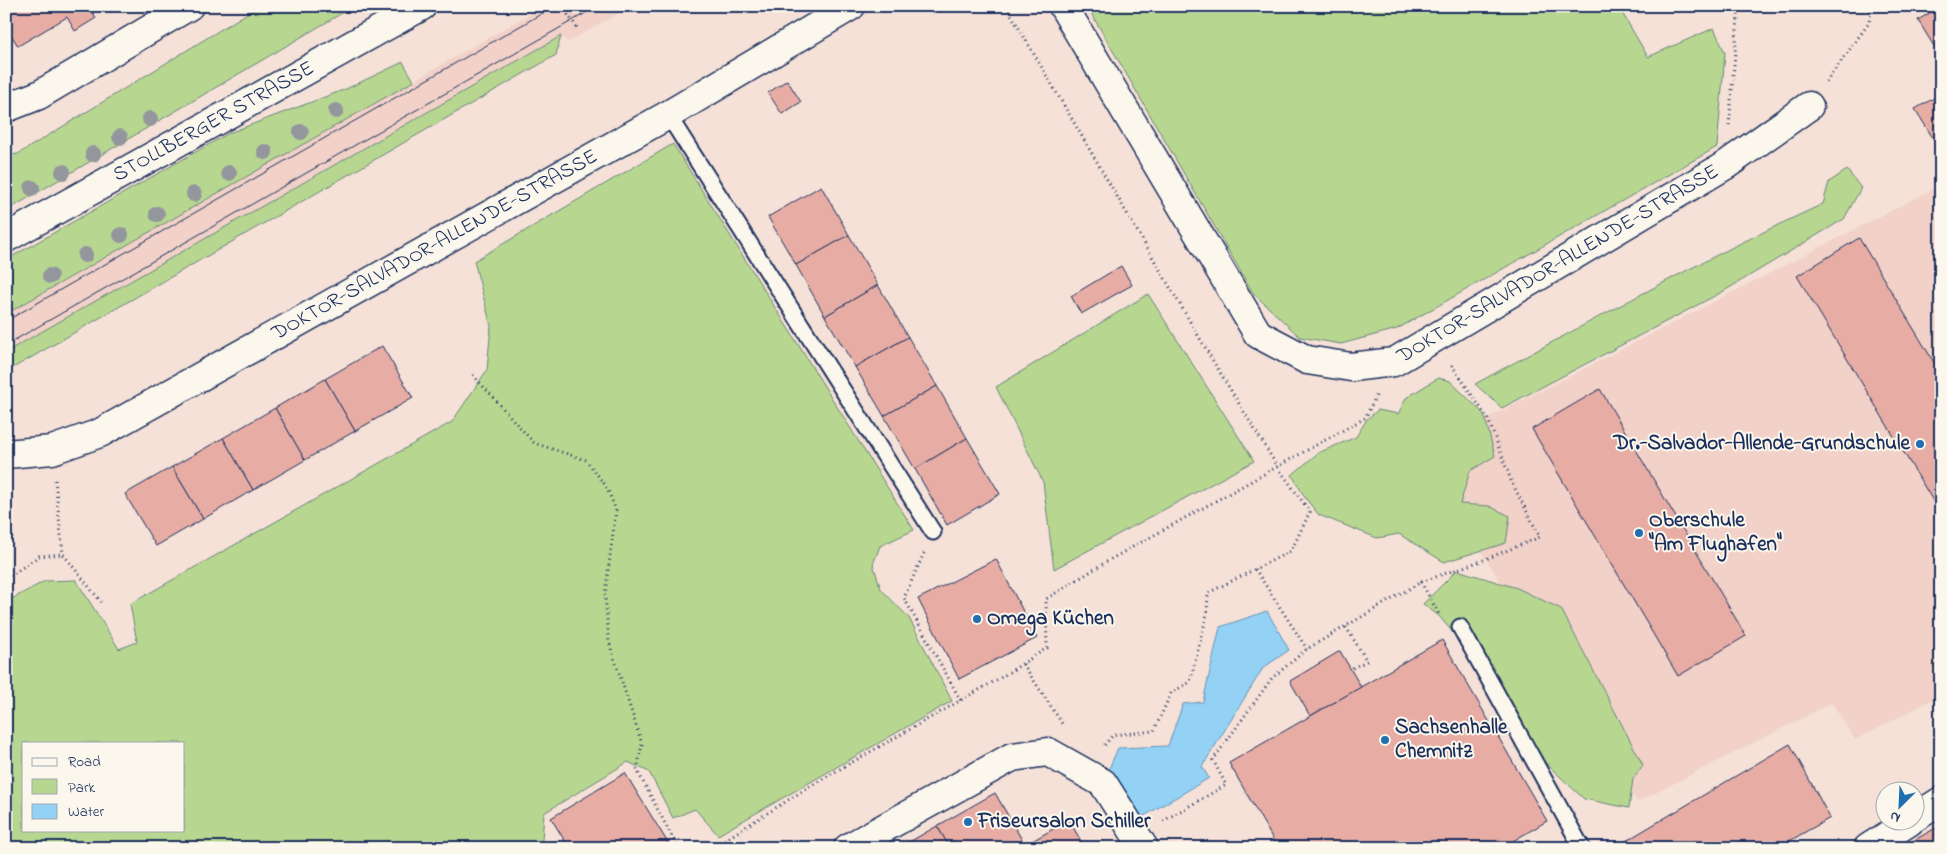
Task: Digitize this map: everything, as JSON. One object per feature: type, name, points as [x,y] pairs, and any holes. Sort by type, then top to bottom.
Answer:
[{"type":"street","points":[[6,108],[39,95],[189,6]]},
{"type":"street","name":"STOLLBERGER STRASSE","points":[[6,238],[422,6]]},
{"type":"street","name":"DOKTOR-SALVADOR-ALLENDE-STRASSE","points":[[6,454],[52,450],[100,433],[668,115],[852,6]]},
{"type":"street","name":"DOKTOR-SALVADOR-ALLENDE-STRASSE","points":[[1063,6],[1258,334],[1308,360],[1351,367],[1394,362],[1726,165],[1809,106]]},
{"type":"street","points":[[848,848],[1012,757],[1048,752],[1102,783],[1140,842]]},
{"type":"street","points":[[1924,812],[1941,801]]},
{"type":"street","points":[[1868,848],[1893,832]]},
{"type":"lane","points":[[668,115],[933,532]]},
{"type":"lane","points":[[1460,627],[1582,848]]},
{"type":"path","points":[[562,6],[578,29]]},
{"type":"path","points":[[1006,6],[1208,352],[1277,466],[1310,512],[1291,550],[1208,593],[1207,614],[1190,682],[1171,693],[1154,731],[1113,735],[1101,749]]},
{"type":"path","points":[[1726,165],[1739,6]]},
{"type":"path","points":[[1809,106],[1868,23],[1871,6]]},
{"type":"path","points":[[1140,842],[1226,786],[1213,760],[1272,678],[1307,650],[1421,582],[1486,559],[1540,536],[1512,483],[1488,419],[1433,338]]},
{"type":"path","points":[[712,848],[812,785],[961,701],[1047,648],[1046,599],[1111,559],[1365,418],[1394,362]]},
{"type":"path","points":[[472,375],[534,443],[586,460],[606,486],[616,510],[605,596],[609,642],[642,744],[637,770],[678,848]]},
{"type":"path","points":[[52,450],[63,554],[101,602]]},
{"type":"path","points":[[933,532],[904,598],[961,701]]},
{"type":"path","points":[[6,580],[39,556],[63,554]]},
{"type":"path","points":[[1255,569],[1307,650]]},
{"type":"path","points":[[1421,582],[1439,616],[1460,627]]},
{"type":"path","points":[[1346,627],[1367,661],[1350,669]]},
{"type":"path","points":[[1023,664],[1040,690]]},
{"type":"shaded area","points":[[544,6],[631,6],[568,42],[560,36],[6,352],[6,314]]},
{"type":"shaded area","points":[[1941,185],[1941,695],[1855,740],[1832,703],[1637,802],[1486,559],[1424,451]]},
{"type":"green space","points":[[259,6],[354,6],[6,211],[6,156],[18,154]]},
{"type":"green space","points":[[1087,6],[1629,6],[1621,11],[1648,57],[1714,28],[1725,53],[1717,147],[1397,329],[1341,344],[1300,337],[1253,293]]},
{"type":"green space","points":[[561,36],[556,55],[6,372],[6,352]]},
{"type":"green space","points":[[403,62],[414,81],[6,314],[6,260],[229,133],[346,89]]},
{"type":"green space","points":[[673,144],[914,530],[880,546],[873,564],[881,589],[909,618],[952,701],[718,835],[695,809],[673,818],[649,772],[628,762],[544,813],[542,840],[528,848],[6,848],[6,602],[45,581],[76,580],[119,649],[137,642],[130,604],[452,422],[487,370],[491,326],[474,261]]},
{"type":"green space","points":[[1847,170],[1861,188],[1844,219],[1724,291],[1502,408],[1475,384],[1691,268],[1823,204],[1829,182]]},
{"type":"green space","points":[[1148,294],[1254,461],[1054,569],[1043,482],[996,387]]},
{"type":"green space","points":[[1438,378],[1450,381],[1484,414],[1495,456],[1470,471],[1460,504],[1489,506],[1510,516],[1506,543],[1444,562],[1399,534],[1377,538],[1319,515],[1306,499],[1292,475],[1318,453],[1356,437],[1367,419],[1378,410],[1398,414],[1406,398]]},
{"type":"green space","points":[[1457,570],[1517,588],[1561,609],[1643,765],[1633,779],[1629,808],[1584,799],[1537,755],[1455,635],[1439,616],[1423,604]]},
{"type":"water","points":[[1267,611],[1289,650],[1263,668],[1202,767],[1209,778],[1139,819],[1108,771],[1118,748],[1168,746],[1183,704],[1203,702],[1220,627]]},
{"type":"building","points":[[6,6],[89,6],[96,18],[75,31],[67,17],[18,46],[6,26]]},
{"type":"building","points":[[1941,6],[1941,58],[1918,20]]},
{"type":"building","points":[[787,80],[801,102],[782,114],[768,93]]},
{"type":"building","points":[[1941,94],[1941,151],[1915,109]]},
{"type":"building","points":[[821,186],[849,235],[796,265],[768,217]]},
{"type":"building","points":[[849,235],[878,285],[825,316],[796,265]]},
{"type":"building","name":"Dr.-Salvador-Allende-Grundschule","points":[[1859,238],[1941,374],[1941,514],[1797,276]]},
{"type":"building","points":[[1121,266],[1132,285],[1081,314],[1071,296]]},
{"type":"building","points":[[878,285],[908,337],[855,367],[825,316]]},
{"type":"building","points":[[908,337],[937,386],[884,416],[855,367]]},
{"type":"building","points":[[382,346],[413,398],[355,431],[325,379]]},
{"type":"building","points":[[325,379],[355,431],[305,460],[275,408]]},
{"type":"building","points":[[937,386],[967,438],[915,469],[884,416]]},
{"type":"building","name":"Oberschule \"Am Flughafen\"","points":[[1600,389],[1746,636],[1678,676],[1532,429]]},
{"type":"building","points":[[275,408],[305,460],[253,490],[223,438]]},
{"type":"building","points":[[223,438],[253,490],[203,519],[172,467]]},
{"type":"building","points":[[967,438],[1000,494],[947,525],[915,469]]},
{"type":"building","points":[[172,467],[203,519],[156,546],[125,494]]},
{"type":"building","name":"Omega Küchen","points":[[996,559],[1037,638],[959,679],[918,599]]},
{"type":"building","name":"Sachsenhalle Chemnitz","points":[[1442,640],[1547,821],[1501,848],[1278,848],[1229,763]]},
{"type":"building","points":[[1340,651],[1361,687],[1310,716],[1290,681]]},
{"type":"building","points":[[1790,744],[1830,818],[1777,848],[1614,848]]},
{"type":"building","points":[[625,773],[671,848],[569,848],[551,818]]},
{"type":"building","points":[[995,793],[1025,845],[1022,848],[950,848],[937,826]]},
{"type":"building","points":[[1069,820],[1085,848],[1022,848],[1025,845]]},
{"type":"building","points":[[1941,825],[1941,848],[1914,848],[1911,842]]},
{"type":"building","points":[[937,826],[950,848],[899,848]]},
{"type":"tram line","points":[[6,321],[555,6]]},
{"type":"tram line","points":[[6,345],[598,6]]},
{"type":"place","name":"Dr.-Salvador-Allende-Grundschule","points":[[1920,444]]},
{"type":"place","name":"Oberschule \"Am Flughafen\"","points":[[1639,533]]},
{"type":"place","name":"Omega Küchen","points":[[977,619]]},
{"type":"place","name":"Sachsenhalle Chemnitz","points":[[1385,740]]},
{"type":"place","name":"Friseursalon Schiller","points":[[968,822]]}]
